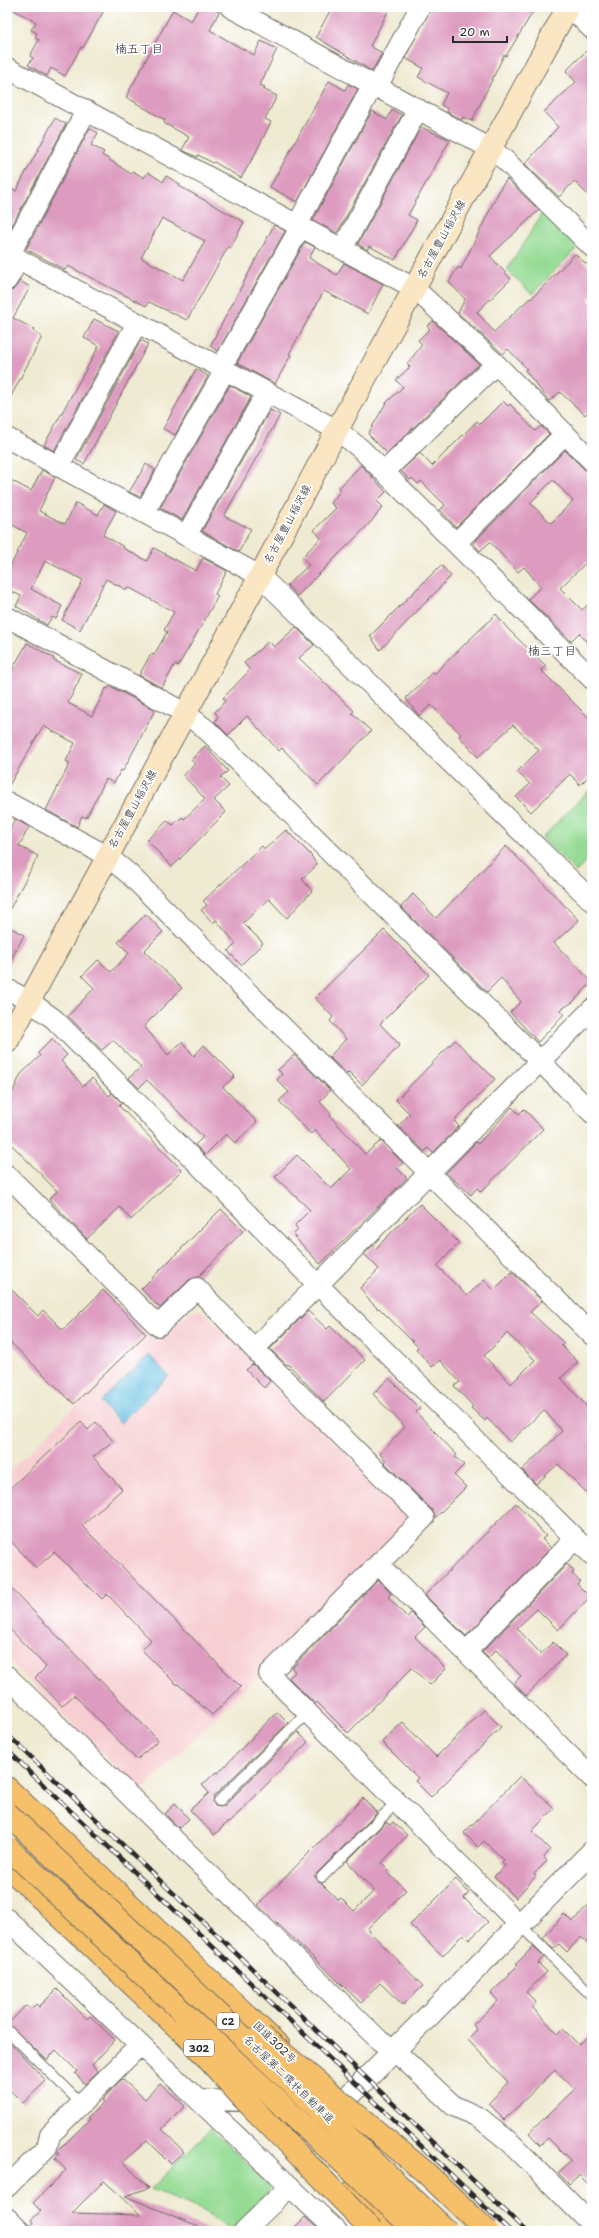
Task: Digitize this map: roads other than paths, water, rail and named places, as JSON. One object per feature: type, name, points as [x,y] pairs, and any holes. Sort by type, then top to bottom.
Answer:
[{"type":"highway","name":"国道302号","points":[[7,1788],[472,2231]]},
{"type":"highway","name":"名古屋第二環状自動車道","points":[[7,1813],[105,1904],[447,2231]]},
{"type":"highway","name":"C2","points":[[7,1847],[86,1923],[416,2231]]},
{"type":"highway","name":"302","points":[[7,1866],[390,2231]]},
{"type":"highway","points":[[105,1904],[425,2172],[487,2231]]},
{"type":"highway","points":[[86,1923],[241,2096],[374,2231]]},
{"type":"main road","name":"名古屋豊山稲沢線","points":[[7,1042],[260,576],[414,288],[569,7]]},
{"type":"street","points":[[230,7],[491,149],[506,161],[592,247]]},
{"type":"street","points":[[144,513],[223,369],[299,225],[420,7]]},
{"type":"street","points":[[569,7],[592,29]]},
{"type":"street","points":[[7,68],[414,288],[496,364],[592,461]]},
{"type":"street","points":[[342,249],[418,109]]},
{"type":"street","points":[[7,280],[12,255],[86,111]]},
{"type":"street","points":[[12,255],[337,430],[361,449],[592,679]]},
{"type":"street","points":[[59,466],[137,323]]},
{"type":"street","points":[[384,472],[496,364]]},
{"type":"street","points":[[186,536],[267,392]]},
{"type":"street","points":[[456,543],[565,434]]},
{"type":"street","points":[[7,438],[260,576],[592,901]]},
{"type":"street","points":[[7,618],[185,713],[208,732],[592,1113]]},
{"type":"street","points":[[7,802],[107,856],[129,874],[592,1335]]},
{"type":"street","points":[[7,989],[29,1001],[54,1019],[318,1286],[592,1555]]},
{"type":"street","points":[[254,1349],[592,1009]]},
{"type":"street","points":[[7,1175],[158,1326],[196,1288],[254,1349],[424,1518],[269,1674],[520,1925]]},
{"type":"street","points":[[466,1652],[575,1539]]},
{"type":"street","points":[[378,1564],[592,1778]]},
{"type":"street","points":[[7,1676],[380,2041],[395,2051],[454,2106],[480,2118],[507,2140],[586,2218],[586,2231]]},
{"type":"street","points":[[300,2145],[592,1852]]},
{"type":"street","points":[[7,1919],[337,2231]]},
{"type":"street","points":[[7,2187],[47,2147],[50,2135],[140,2045]]},
{"type":"street","points":[[199,2100],[254,2101]]},
{"type":"street","points":[[244,2231],[290,2186]]},
{"type":"street","points":[[7,2218],[20,2231]]},
{"type":"lane","points":[[219,1801],[307,1713]]},
{"type":"lane","points":[[322,1877],[397,1802]]},
{"type":"lane","points":[[520,1925],[592,1996]]},
{"type":"lane","points":[[7,2030],[81,2103]]},
{"type":"water","points":[[149,1355],[169,1376],[120,1423],[100,1402]]},
{"type":"railway","points":[[7,1734],[526,2231]]},
{"type":"railway","points":[[7,1750],[510,2231]]},
{"type":"district","name":"楠五丁目","points":[[139,49]]},
{"type":"district","name":"楠三丁目","points":[[552,651]]}]
